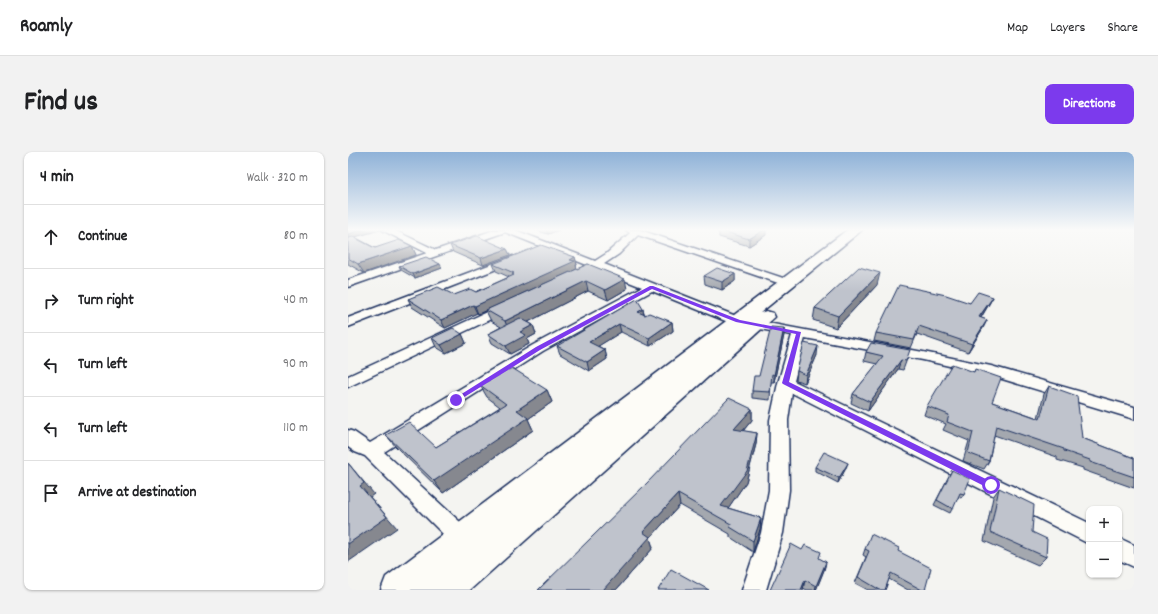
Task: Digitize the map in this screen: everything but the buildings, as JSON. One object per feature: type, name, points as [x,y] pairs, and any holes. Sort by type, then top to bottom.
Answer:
[{"type":"main road","points":[[443,590],[748,323],[788,282],[829,250]]},
{"type":"main road","points":[[399,590],[655,385],[748,323],[844,250]]},
{"type":"street","points":[[430,250],[437,254]]},
{"type":"street","points":[[348,284],[447,250]]},
{"type":"street","points":[[348,323],[536,250]]},
{"type":"street","points":[[559,250],[748,323],[915,354],[992,371],[1134,413]]},
{"type":"street","points":[[582,272],[597,265],[617,250]]},
{"type":"street","points":[[693,250],[788,282]]},
{"type":"street","points":[[371,451],[538,348],[652,287]]},
{"type":"street","points":[[348,382],[519,301]]},
{"type":"street","points":[[754,590],[772,533],[779,490],[779,420],[786,383],[799,333]]},
{"type":"street","points":[[786,383],[1086,533]]},
{"type":"street","points":[[348,437],[361,447],[371,451],[463,539]]},
{"type":"street","points":[[1122,550],[1134,556]]},
{"type":"route","points":[[456,400],[538,348],[652,287],[738,321],[799,333],[786,383],[991,485]]}]
